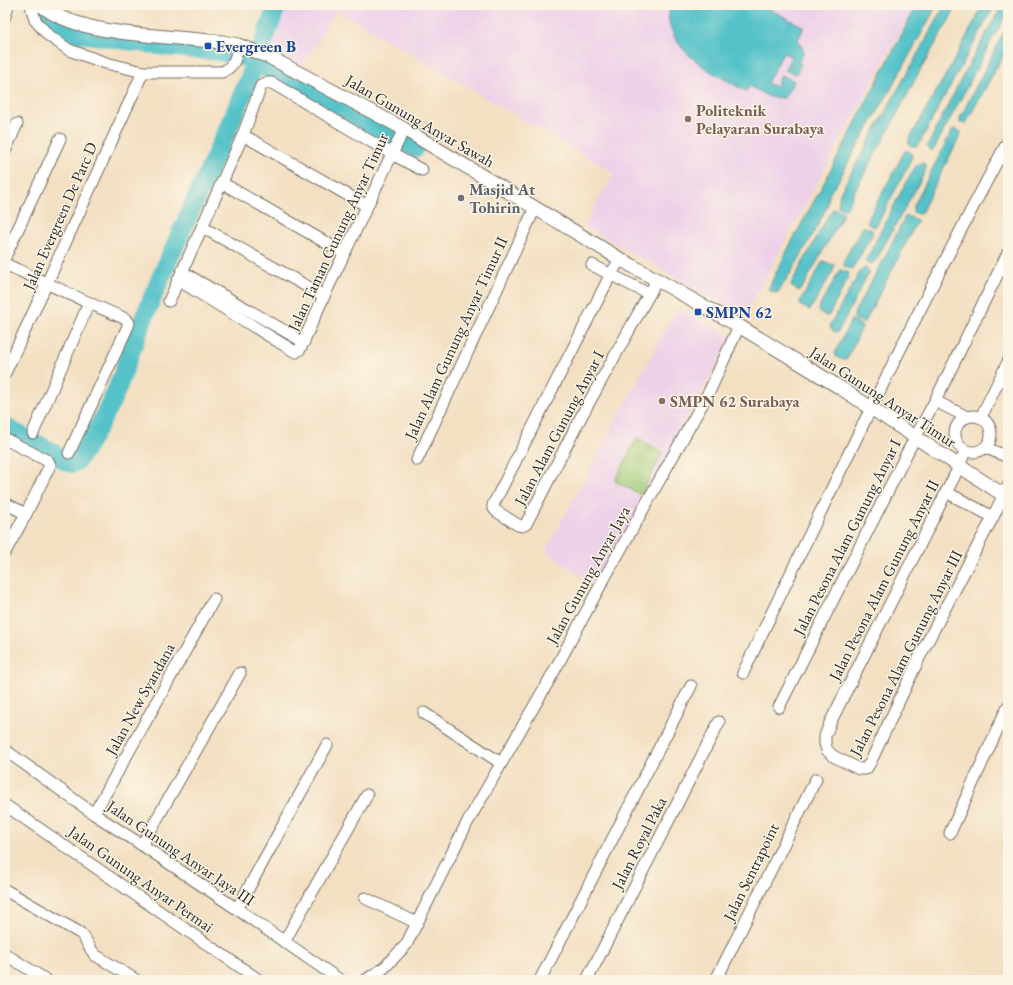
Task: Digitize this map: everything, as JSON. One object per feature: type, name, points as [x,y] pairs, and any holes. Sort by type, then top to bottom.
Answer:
[{"type":"street","points":[[5,16],[8,5]]},
{"type":"street","points":[[31,5],[35,20],[48,35],[69,50],[106,63],[143,72],[222,72],[229,69],[236,53]]},
{"type":"street","name":"Jalan Gunung Anyar Sawah","points":[[41,5],[66,19],[93,27],[127,33],[222,42],[236,53],[263,55],[403,132],[620,260],[739,326]]},
{"type":"street","name":"Jalan Evergreen De Parc D","points":[[5,373],[48,283],[143,72]]},
{"type":"street","points":[[169,301],[243,135],[261,86],[266,83],[272,83],[422,170]]},
{"type":"street","points":[[5,151],[17,124]]},
{"type":"street","name":"Jalan Taman Gunung Anyar Timur","points":[[180,276],[302,346],[344,253],[403,132]]},
{"type":"street","points":[[243,135],[367,206]]},
{"type":"street","points":[[5,257],[60,139]]},
{"type":"street","points":[[743,673],[930,289],[978,195],[1008,141]]},
{"type":"street","points":[[222,182],[344,253]]},
{"type":"street","name":"Jalan Alam Gunung Anyar Timur II","points":[[417,460],[534,208]]},
{"type":"street","points":[[202,227],[324,296]]},
{"type":"street","name":"Jalan Pesona Alam Gunung Anyar I","points":[[779,707],[935,401],[1008,253]]},
{"type":"street","name":"Jalan Alam Gunung Anyar I","points":[[620,260],[611,274],[493,505],[496,511],[518,525],[522,526],[526,524],[582,415],[657,280]]},
{"type":"street","points":[[5,264],[126,319],[129,323],[69,453]]},
{"type":"street","points":[[592,265],[649,294]]},
{"type":"street","points":[[33,433],[89,303]]},
{"type":"street","name":"Jalan Gunung Anyar Timur","points":[[739,326],[839,387],[959,467],[1006,493]]},
{"type":"street","name":"Jalan Gunung Anyar Jaya","points":[[366,980],[384,968],[406,945],[465,826],[552,675],[710,390],[739,326]]},
{"type":"street","points":[[981,417],[1008,362]]},
{"type":"street","points":[[935,401],[967,417]]},
{"type":"street","points":[[967,417],[981,417],[987,422],[990,428],[992,435],[990,442],[986,448],[980,451],[965,451],[960,447],[956,440],[956,426],[961,420],[967,417]]},
{"type":"street","points":[[5,439],[50,463],[26,514],[5,552]]},
{"type":"street","points":[[986,448],[1008,457]]},
{"type":"street","name":"Jalan Pesona Alam Gunung Anyar II","points":[[830,724],[959,467],[965,451]]},
{"type":"street","points":[[946,492],[993,517]]},
{"type":"street","name":"Jalan Pesona Alam Gunung Anyar III","points":[[830,724],[825,736],[824,744],[827,750],[833,756],[859,769],[866,769],[871,762],[921,654],[1006,493]]},
{"type":"street","points":[[5,503],[26,514]]},
{"type":"street","name":"Jalan New Syandana","points":[[94,814],[214,599]]},
{"type":"street","points":[[142,845],[240,673]]},
{"type":"street","points":[[540,980],[691,686]]},
{"type":"street","points":[[950,833],[1008,706]]},
{"type":"street","points":[[424,713],[502,763]]},
{"type":"street","name":"Jalan Royal Paka","points":[[587,980],[719,722]]},
{"type":"street","points":[[237,909],[327,746]]},
{"type":"street","name":"Jalan Gunung Anyar Jaya III","points":[[5,750],[94,814],[237,909],[340,980]]},
{"type":"street","name":"Jalan Sentrapoint","points":[[716,980],[816,779]]},
{"type":"street","points":[[284,942],[367,795]]},
{"type":"street","name":"Jalan Gunung Anyar Permai","points":[[5,805],[259,980]]},
{"type":"street","points":[[5,890],[80,933],[95,955],[136,980]]},
{"type":"street","points":[[365,898],[417,922]]},
{"type":"street","points":[[5,954],[46,980]]},
{"type":"shaded area","name":"Politeknik Pelayaran Surabaya","points":[[284,5],[915,5],[744,316],[584,226],[614,173],[337,10],[302,66],[272,50]]},
{"type":"shaded area","name":"SMPN 62 Surabaya","points":[[677,308],[731,337],[664,465],[594,587],[546,550]]},
{"type":"green space","points":[[637,438],[663,452],[641,495],[615,481]]},
{"type":"water","points":[[672,5],[762,5],[804,27],[798,40],[804,52],[798,63],[801,64],[796,74],[785,70],[791,56],[783,53],[767,83],[776,87],[781,75],[794,81],[784,98],[769,97],[750,86],[746,91],[713,73],[691,57],[675,38],[670,26],[669,15]]},
{"type":"water","points":[[917,5],[937,5],[891,89],[831,191],[827,207],[795,266],[778,292],[776,293],[769,290],[792,241]]},
{"type":"water","points":[[945,5],[957,5],[845,210],[838,206],[840,193]]},
{"type":"water","points":[[983,5],[995,5],[918,146],[911,146],[908,143],[910,138]]},
{"type":"water","points":[[1002,5],[1008,5],[1008,12],[932,151],[927,147],[958,85]]},
{"type":"water","points":[[1008,24],[1008,47],[966,123],[960,123],[960,118]]},
{"type":"water","points":[[955,129],[961,132],[960,136],[922,211],[920,214],[917,214],[913,212],[913,207],[952,131]]},
{"type":"water","points":[[907,150],[912,156],[909,164],[878,223],[875,227],[869,225],[867,221],[905,151]]},
{"type":"water","points":[[921,163],[925,164],[926,167],[924,174],[876,260],[871,264],[866,262],[907,180],[916,166]]},
{"type":"water","points":[[833,209],[843,212],[843,215],[804,285],[799,291],[792,287],[792,282]]},
{"type":"water","points":[[907,216],[917,220],[917,222],[866,320],[863,323],[855,319],[855,311],[905,217]]},
{"type":"water","points":[[865,227],[872,230],[872,235],[853,268],[848,268],[844,266],[843,262],[862,228]]},
{"type":"water","points":[[823,261],[834,265],[833,271],[810,310],[801,306],[800,302]]},
{"type":"water","points":[[863,268],[868,269],[868,274],[838,332],[835,332],[831,329],[830,325]]},
{"type":"water","points":[[840,270],[849,273],[848,278],[829,315],[826,316],[820,312],[820,305]]},
{"type":"water","points":[[851,320],[862,327],[847,359],[844,360],[836,357],[835,353]]},
{"type":"waterway","points":[[5,427],[68,463],[74,463],[80,457],[111,403],[140,326],[241,98],[277,5]]},
{"type":"waterway","points":[[39,9],[72,32],[169,47],[217,51],[256,60],[265,67],[415,148]]},
{"type":"place","name":"Evergreen B","points":[[208,46]]},
{"type":"place","name":"Politeknik Pelayaran Surabaya","points":[[688,119]]},
{"type":"place","name":"Masjid At Tohirin","points":[[461,198]]},
{"type":"place","name":"SMPN 62","points":[[698,312]]},
{"type":"place","name":"SMPN 62 Surabaya","points":[[662,401]]}]
